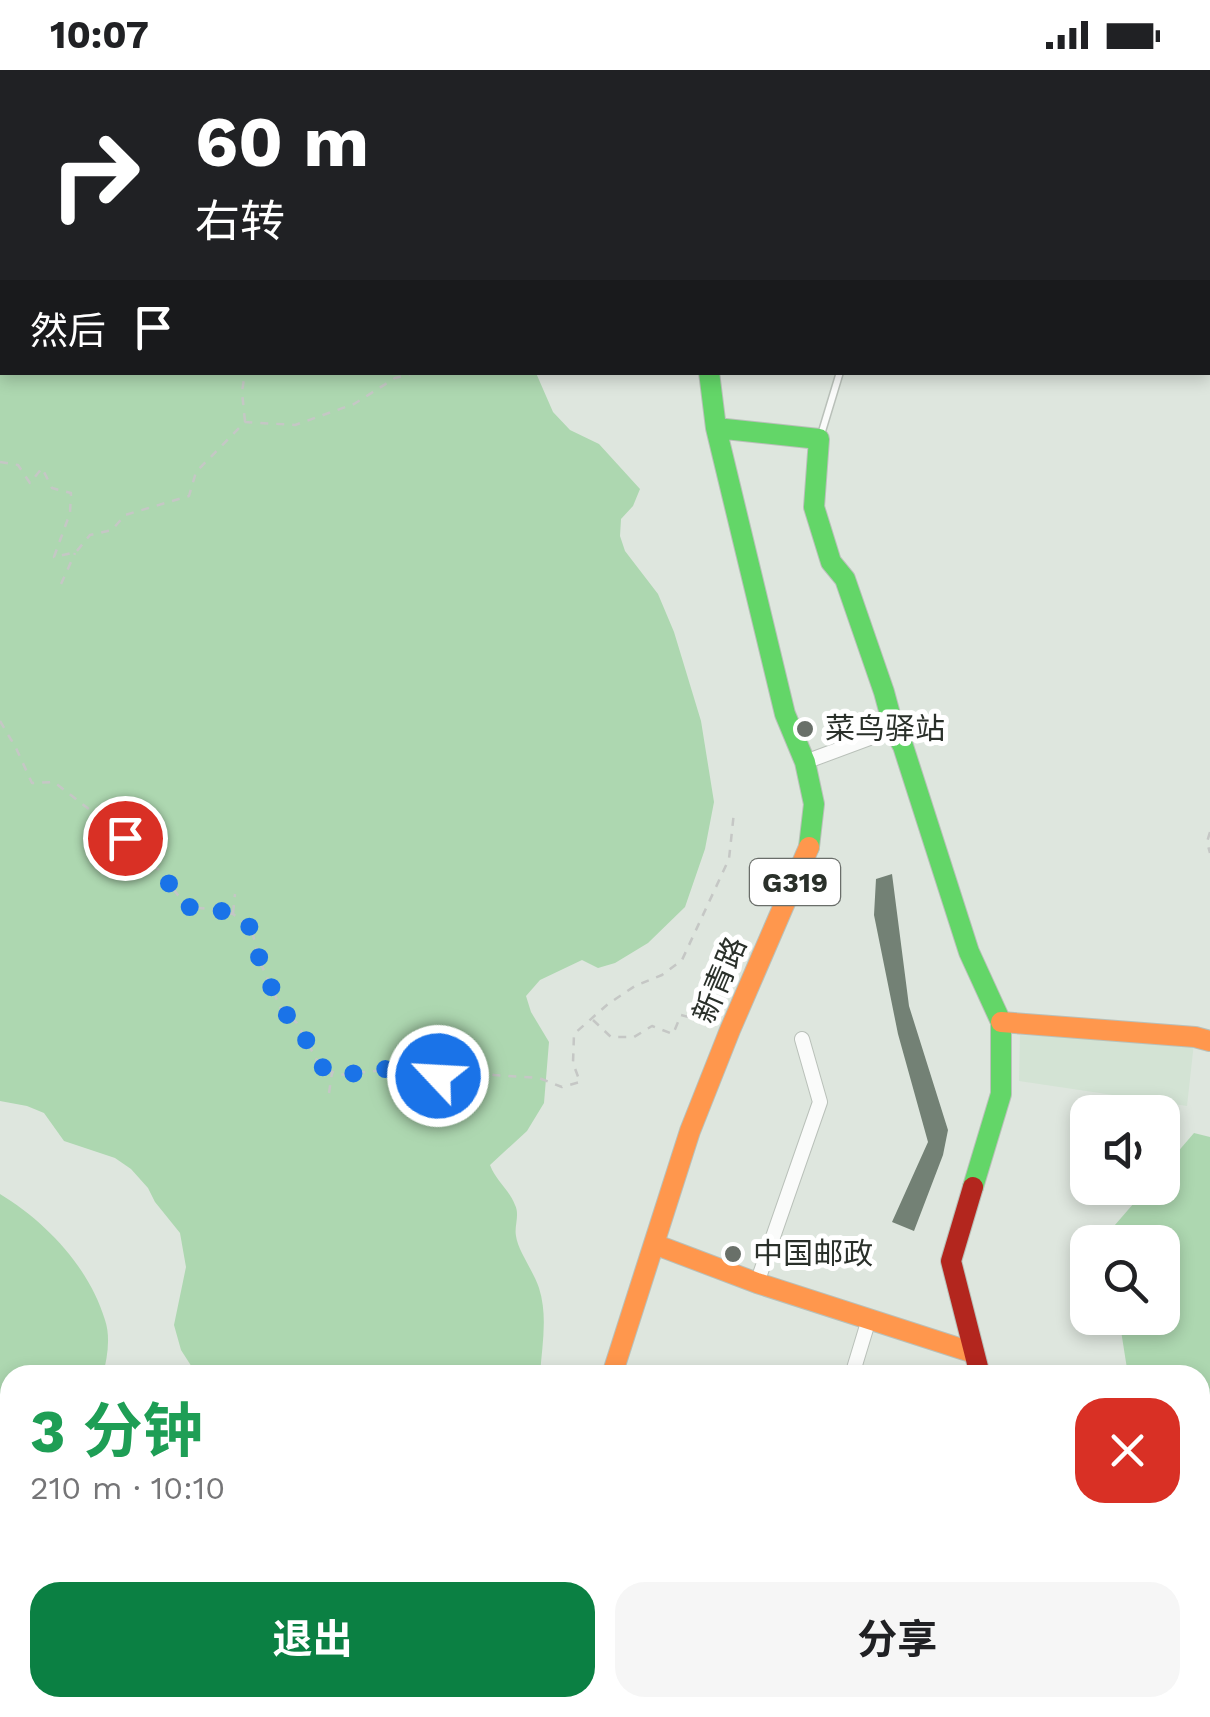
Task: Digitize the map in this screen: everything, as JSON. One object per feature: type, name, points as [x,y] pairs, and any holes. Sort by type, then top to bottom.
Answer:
[{"type":"main road","name":"新青路","points":[[615,1365],[690,1131],[808,852],[814,804],[805,762],[785,714],[716,428],[708,375]]},
{"type":"main road","points":[[716,428],[820,438],[814,507],[831,562],[844,579],[851,598],[969,952],[1002,1022],[1000,1094],[952,1260],[977,1365]]},
{"type":"main road","points":[[1002,1022],[1210,1041]]},
{"type":"main road","points":[[654,1244],[974,1353]]},
{"type":"street","points":[[805,762],[894,729]]},
{"type":"street","points":[[758,1282],[820,1102],[802,1040]]},
{"type":"street","points":[[855,1365],[869,1319]]},
{"type":"lane","points":[[820,438],[839,375]]},
{"type":"path","points":[[245,375],[242,392],[246,422]]},
{"type":"path","points":[[61,584],[76,552],[90,535],[112,530],[125,515],[189,496],[196,472],[246,422],[295,425],[354,404],[395,378],[407,375]]},
{"type":"path","points":[[0,462],[18,465],[30,483],[42,468],[52,488],[71,493],[70,514],[54,557],[76,552]]},
{"type":"path","points":[[0,721],[32,783],[54,782],[90,810],[104,828],[125,838],[138,858],[158,869],[187,907],[233,914],[251,928],[261,964],[282,1011],[297,1023],[320,1066],[339,1075],[384,1070],[401,1058],[428,1057],[438,1076],[452,1060],[494,1075],[539,1078],[562,1087],[580,1082],[573,1063],[574,1034],[635,986],[682,960],[729,859],[734,812]]},
{"type":"path","points":[[1210,832],[1210,853]]},
{"type":"path","points":[[233,914],[236,894]]},
{"type":"path","points":[[591,1018],[611,1038],[634,1037],[652,1026],[673,1034],[681,1015],[730,1030]]},
{"type":"path","points":[[329,1093],[332,1072]]},
{"type":"shaded area","points":[[1020,1035],[1194,1043],[1187,1106],[1180,1105],[1180,1095],[1113,1095],[1019,1081]]},
{"type":"green space","points":[[0,375],[537,375],[553,412],[570,430],[599,444],[640,489],[633,506],[621,519],[620,536],[625,551],[658,594],[674,632],[701,721],[714,802],[705,849],[685,907],[648,943],[615,963],[598,968],[582,960],[540,980],[526,996],[549,1042],[544,1103],[527,1131],[490,1165],[515,1205],[517,1242],[542,1299],[541,1365],[191,1365],[181,1350],[174,1325],[186,1267],[180,1233],[148,1188],[115,1158],[64,1141],[44,1113],[0,1101]]},
{"type":"green space","points":[[1194,1133],[1210,1137],[1210,1365],[1126,1365],[1122,1335],[1180,1335],[1180,1225],[1115,1225],[1132,1205],[1180,1205],[1180,1149]]},
{"type":"green space","points":[[0,1194],[34,1218],[77,1264],[98,1301],[108,1341],[105,1365],[0,1365]]},
{"type":"building","points":[[892,874],[909,1006],[948,1130],[943,1155],[914,1231],[892,1222],[928,1142],[898,1034],[874,915],[876,879]]},
{"type":"traffic: fast","points":[[709,375],[716,428],[785,714],[805,762],[814,804],[809,847]]},
{"type":"traffic: fast","points":[[716,428],[819,439],[814,507],[831,562],[845,579],[969,952],[1001,1022],[1001,1094],[973,1187]]},
{"type":"traffic: slow","points":[[615,1365],[690,1131],[809,847]]},
{"type":"traffic: slow","points":[[1001,1022],[1210,1041]]},
{"type":"traffic: slow","points":[[654,1244],[757,1283],[974,1353]]},
{"type":"traffic: jam","points":[[973,1187],[951,1261],[977,1365]]},
{"type":"place","name":"菜鸟驿站","points":[[805,729]]},
{"type":"place","name":"中国邮政","points":[[733,1254]]},
{"type":"route","points":[[125,838],[138,858],[158,869],[187,907],[233,914],[251,928],[261,964],[282,1011],[297,1023],[320,1066],[339,1075],[384,1070],[401,1058],[428,1057],[438,1076]]}]
